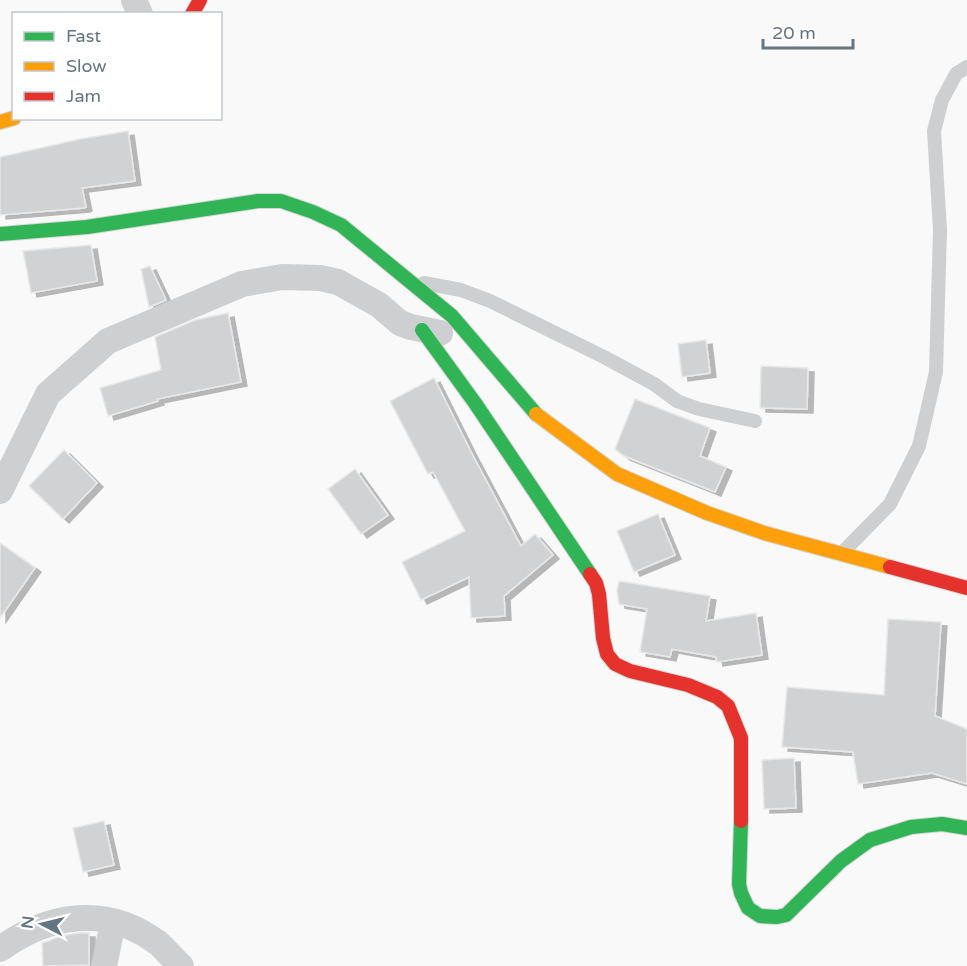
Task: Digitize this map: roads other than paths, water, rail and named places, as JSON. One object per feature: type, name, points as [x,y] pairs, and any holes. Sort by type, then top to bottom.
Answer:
[{"type":"main road","points":[[0,234],[87,226],[258,201],[281,201],[313,212],[341,225],[452,316],[536,412],[617,474],[707,513],[754,530],[967,588]]},
{"type":"main road","points":[[422,330],[475,403],[596,583],[607,654],[615,663],[630,671],[688,685],[717,697],[728,706],[741,738],[739,884],[741,900],[745,906],[764,918],[775,919],[786,915],[841,861],[870,840],[911,827],[942,824],[967,828]]},
{"type":"street","points":[[0,491],[48,394],[108,341],[242,284],[282,276],[320,278],[338,282],[379,305],[400,323],[422,330],[470,336]]},
{"type":"street","points":[[0,949],[16,938],[45,924],[69,918],[102,918],[131,927],[158,943],[181,966]]},
{"type":"street","points":[[104,966],[113,922]]},
{"type":"lane","points":[[841,553],[890,504],[920,446],[936,372],[940,230],[934,131],[942,99],[956,74],[967,67]]},
{"type":"lane","points":[[408,280],[461,290],[490,301],[604,357],[654,384],[677,401],[699,409],[755,421]]}]
